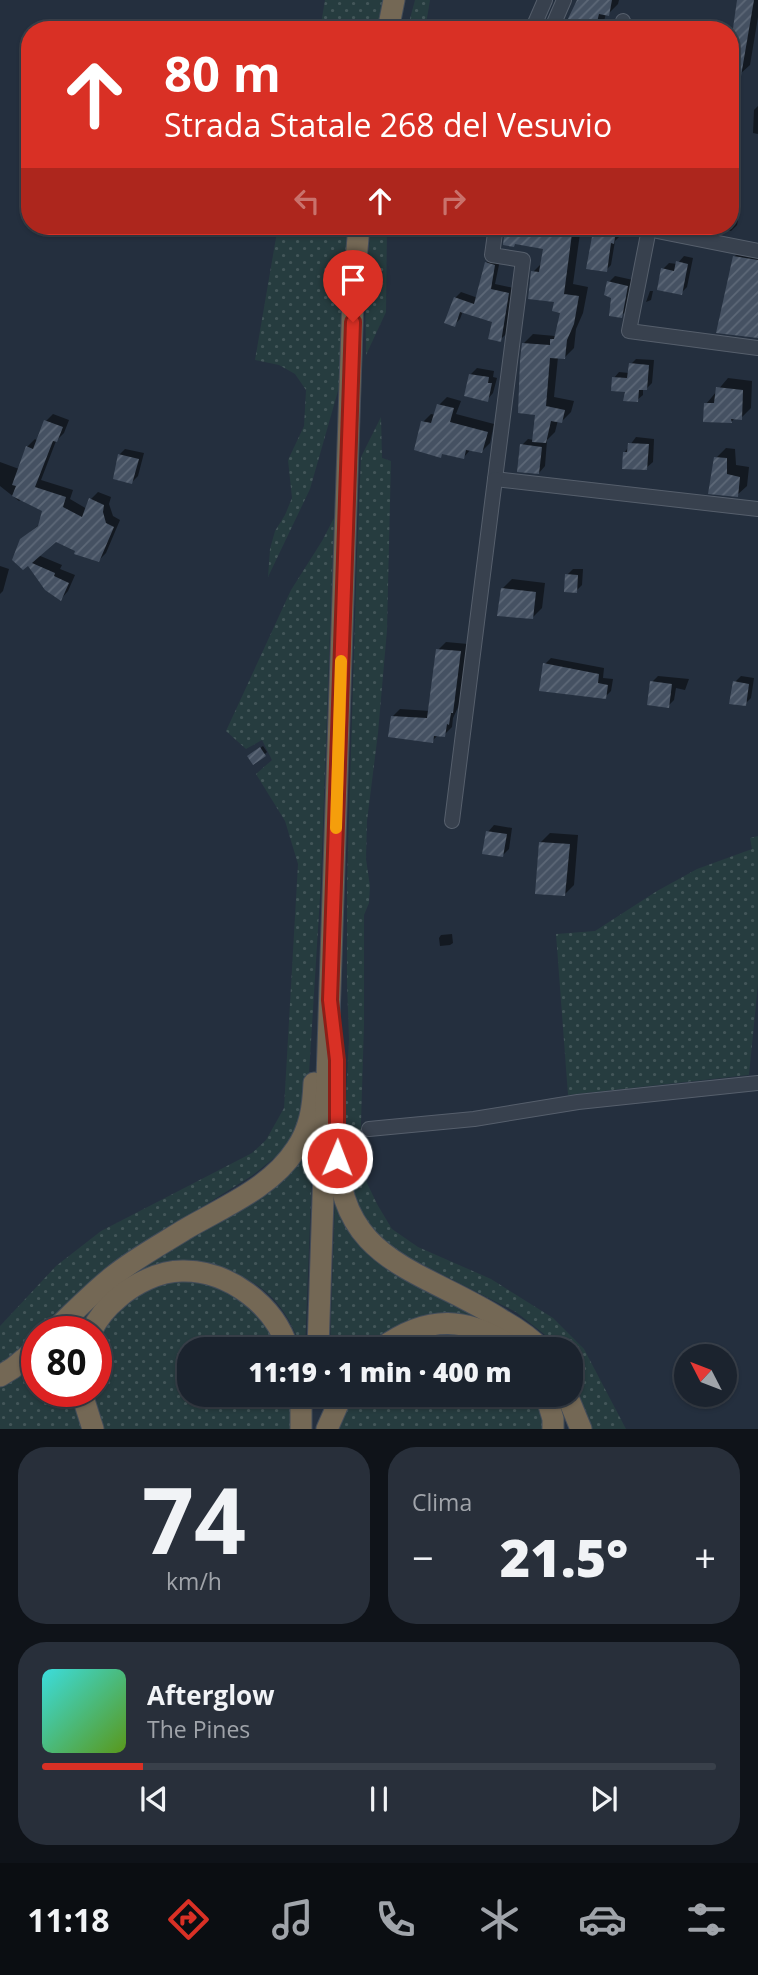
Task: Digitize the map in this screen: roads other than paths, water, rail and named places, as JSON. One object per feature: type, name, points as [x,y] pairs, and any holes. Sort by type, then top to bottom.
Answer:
[{"type":"highway","points":[[390,21],[394,2]]},
{"type":"highway","points":[[318,1337],[350,400],[358,235]]},
{"type":"highway","points":[[70,1316],[114,1275],[260,1186],[276,1173],[296,1149],[308,1129],[313,1108],[321,1013],[332,953]]},
{"type":"highway","points":[[330,1000],[337,1060],[337,1158],[347,1209],[362,1235],[389,1257],[427,1280],[488,1310],[527,1337]]},
{"type":"highway","points":[[102,1316],[109,1305],[129,1288],[155,1276],[181,1271],[215,1275],[254,1297],[284,1337]]},
{"type":"highway","points":[[397,1337],[415,1328],[445,1324],[464,1325],[498,1337]]},
{"type":"highway","points":[[0,1376],[21,1361]]},
{"type":"highway","points":[[86,1407],[93,1429]]},
{"type":"highway","points":[[301,1407],[301,1429]]},
{"type":"highway","points":[[313,1429],[314,1407]]},
{"type":"highway","points":[[327,1429],[337,1407]]},
{"type":"highway","points":[[550,1407],[553,1429]]},
{"type":"highway","points":[[572,1407],[581,1429]]},
{"type":"street","points":[[535,21],[545,0]]},
{"type":"street","points":[[555,21],[564,0]]},
{"type":"street","points":[[452,821],[523,260],[492,255],[494,235]]},
{"type":"street","points":[[648,235],[629,331],[758,348]]},
{"type":"street","points":[[679,235],[758,251]]},
{"type":"street","points":[[495,479],[758,509]]},
{"type":"street","points":[[369,1129],[474,1119],[578,1102],[758,1083]]}]
